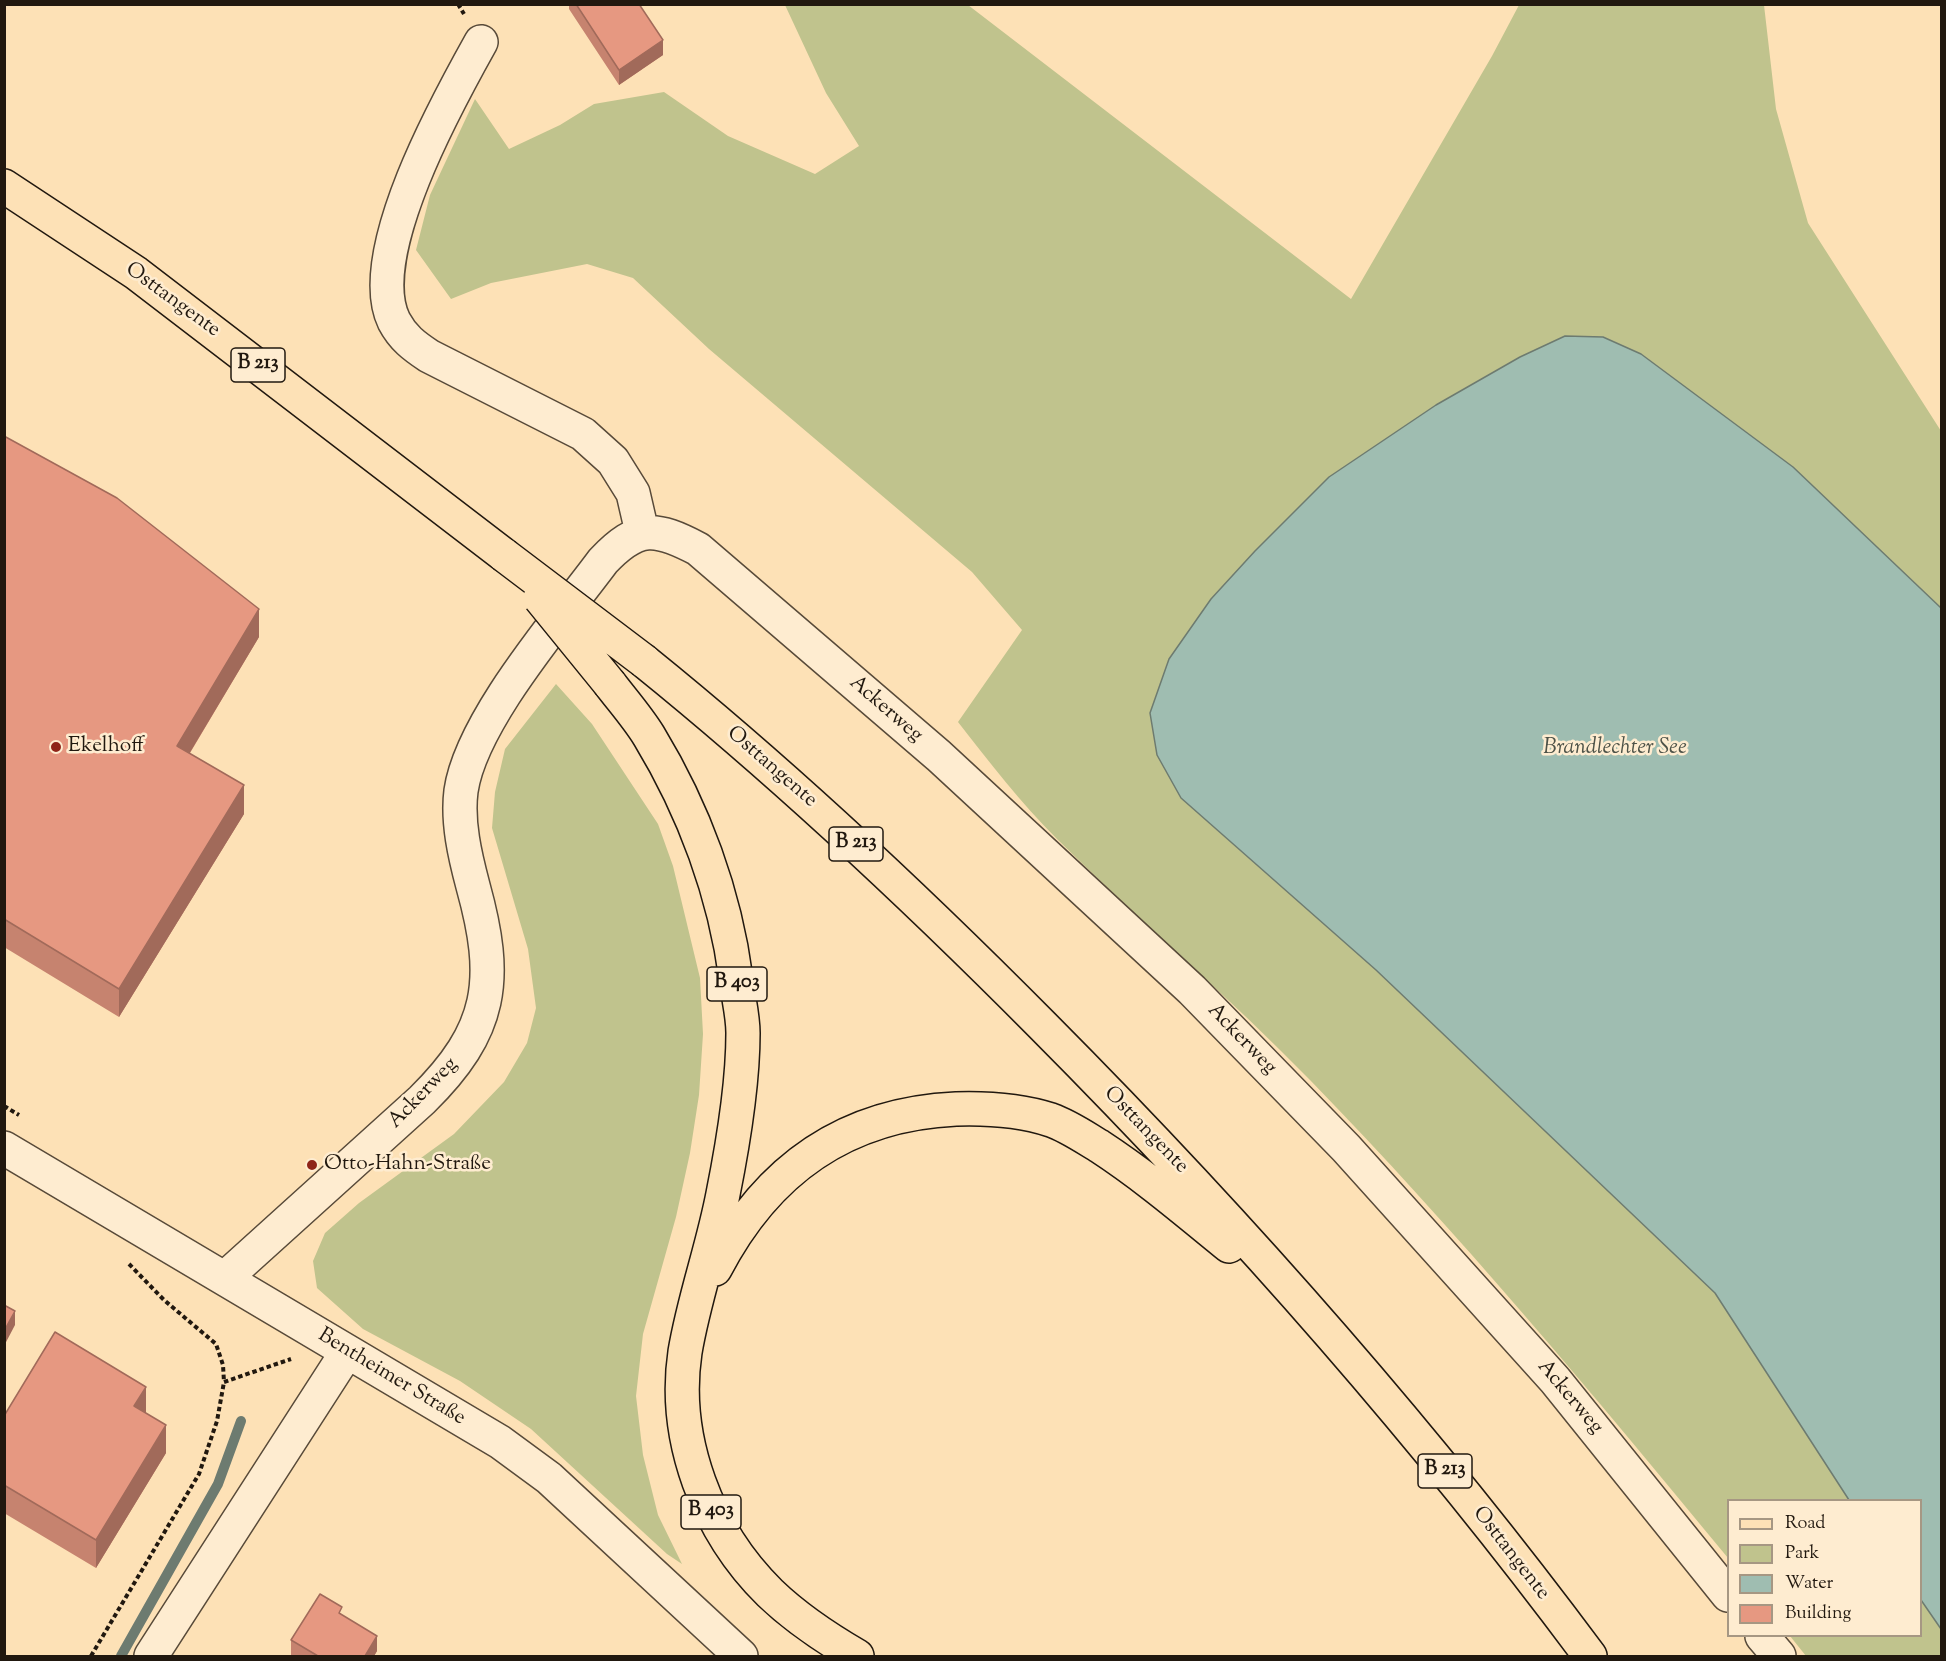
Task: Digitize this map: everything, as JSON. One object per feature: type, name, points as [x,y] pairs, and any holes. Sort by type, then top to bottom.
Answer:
[{"type":"main road","name":"Osttangente","points":[[4,186],[136,273],[644,661],[827,817],[946,929],[1155,1139],[1312,1314],[1431,1454],[1586,1648]]},
{"type":"main road","name":"B 403","points":[[504,555],[610,684],[649,736],[706,853],[725,915],[743,1032],[737,1099],[723,1193],[685,1352],[682,1387],[684,1426],[694,1470],[711,1512],[736,1555],[769,1593],[814,1630],[857,1656]]},
{"type":"main road","points":[[695,1308],[726,1248],[758,1203],[794,1168],[828,1144],[863,1126],[901,1114],[981,1108],[1011,1111],[1052,1120],[1135,1169],[1312,1314]]},
{"type":"street","points":[[482,42],[441,114],[407,198],[389,256],[386,287],[393,319],[407,341],[429,356],[583,434],[613,461],[633,493],[642,532]]},
{"type":"street","name":"Ackerweg","points":[[225,1278],[422,1100],[448,1074],[471,1041],[485,1003],[488,970],[485,931],[460,820],[461,793],[467,765],[484,729],[508,691],[589,579],[619,544],[642,532],[670,534],[698,549],[939,756],[1192,990],[1346,1148],[1555,1380],[1727,1594]]},
{"type":"street","name":"Bentheimer Straße","points":[[4,1148],[501,1442],[549,1478],[741,1656]]},
{"type":"street","points":[[151,1656],[347,1352]]},
{"type":"street","points":[[1764,1637],[1779,1656]]},
{"type":"path","points":[[91,1656],[199,1474],[217,1421],[224,1382],[223,1365],[216,1344],[164,1300],[127,1262]]},
{"type":"path","points":[[224,1382],[289,1358],[329,1379]]},
{"type":"green space","points":[[785,5],[968,5],[1351,299],[1492,56],[1519,5],[1764,5],[1776,109],[1808,223],[1941,431],[1941,608],[1793,467],[1641,354],[1520,357],[1436,405],[1329,477],[1211,599],[1181,798],[1376,970],[1715,1293],[1848,1499],[1727,1499],[1727,1557],[1576,1375],[1365,1137],[1279,1049],[1057,839],[1018,797],[958,722],[1022,630],[972,572],[709,349],[633,278],[587,264],[491,283],[451,299],[416,250],[430,195],[475,99],[509,149],[560,125],[594,104],[664,92],[728,136],[815,174],[859,146],[826,93]]},
{"type":"green space","points":[[556,684],[592,724],[658,824],[673,866],[700,978],[703,1034],[699,1095],[690,1153],[676,1217],[643,1334],[636,1396],[643,1455],[658,1515],[682,1564],[667,1554],[531,1429],[460,1381],[363,1329],[317,1288],[313,1261],[325,1233],[359,1203],[454,1134],[504,1082],[527,1043],[536,1008],[528,949],[492,828],[495,792],[505,749]]},
{"type":"green space","points":[[1922,1601],[1941,1629],[1941,1656],[1806,1656],[1791,1637],[1922,1637]]},
{"type":"water","name":"Brandlechter See","points":[[1565,336],[1603,337],[1641,354],[1793,467],[1941,608],[1941,1629],[1922,1601],[1922,1499],[1848,1499],[1715,1293],[1376,970],[1181,798],[1157,755],[1150,713],[1169,659],[1211,599],[1329,477],[1436,405],[1520,357]]},
{"type":"building","points":[[576,4],[639,4],[663,40],[619,70]]},
{"type":"building","points":[[4,436],[117,498],[259,609],[177,746],[244,785],[119,989],[4,919]]},
{"type":"building","points":[[4,1305],[15,1311],[4,1331]]},
{"type":"building","points":[[55,1332],[146,1387],[134,1406],[166,1425],[96,1540],[4,1485],[4,1416]]},
{"type":"building","points":[[320,1594],[342,1607],[339,1613],[377,1636],[365,1656],[318,1656],[291,1640]]},
{"type":"waterway","points":[[121,1656],[218,1484],[241,1421]]},
{"type":"place","name":"Ekelhoff","points":[[56,747]]},
{"type":"place","name":"Otto-Hahn-Straße","points":[[312,1165]]}]
